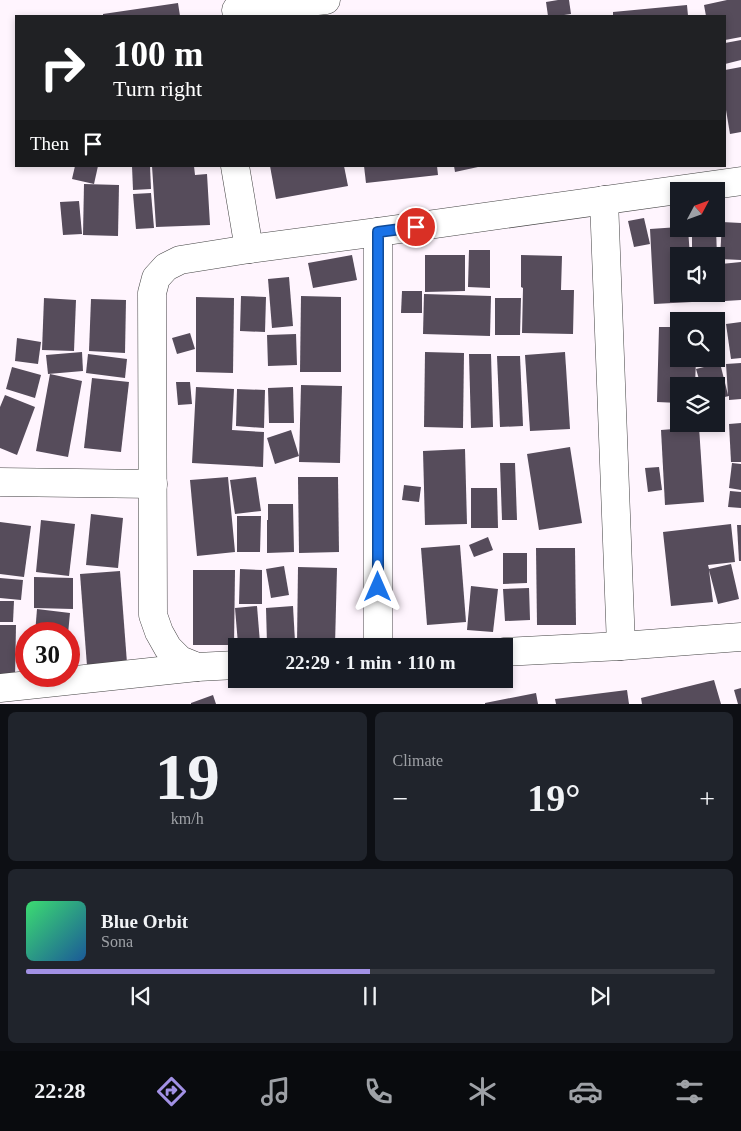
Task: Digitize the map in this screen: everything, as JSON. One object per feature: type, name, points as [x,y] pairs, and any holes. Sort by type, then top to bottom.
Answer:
[{"type":"street","points":[[233,9],[326,0]]},
{"type":"street","points":[[236,167],[249,249]]},
{"type":"street","points":[[197,667],[180,660],[168,648],[159,632],[153,615],[152,293],[156,278],[166,267],[180,260],[249,249],[741,181]]},
{"type":"street","points":[[604,200],[621,646]]},
{"type":"street","points":[[378,232],[378,638]]},
{"type":"street","points":[[0,482],[153,484]]},
{"type":"street","points":[[513,652],[741,637]]},
{"type":"street","points":[[0,688],[228,665]]},
{"type":"building","points":[[569,0],[571,14],[548,15],[546,2]]},
{"type":"building","points":[[727,0],[741,0],[741,37],[726,40],[726,15],[706,15],[704,5]]},
{"type":"building","points":[[178,3],[180,15],[103,15]]},
{"type":"building","points":[[687,5],[688,15],[613,15],[613,12]]},
{"type":"building","points":[[741,40],[741,60],[726,64],[726,43]]},
{"type":"building","points":[[741,67],[741,132],[730,134],[726,110],[726,70]]},
{"type":"building","points":[[75,167],[98,167],[94,184],[72,179]]},
{"type":"building","points":[[132,167],[150,167],[151,189],[133,190]]},
{"type":"building","points":[[152,167],[194,167],[195,175],[207,174],[210,225],[156,227]]},
{"type":"building","points":[[270,167],[344,167],[348,186],[276,199]]},
{"type":"building","points":[[364,167],[437,167],[438,175],[366,183]]},
{"type":"building","points":[[454,167],[478,167],[455,172]]},
{"type":"building","points":[[84,184],[119,185],[118,236],[83,235]]},
{"type":"building","points":[[151,193],[154,228],[136,229],[133,194]]},
{"type":"building","points":[[79,201],[82,234],[63,235],[60,202]]},
{"type":"building","points":[[644,218],[650,244],[634,247],[628,221]]},
{"type":"building","points":[[725,222],[741,223],[741,260],[725,259],[725,247],[721,247],[721,238],[725,238]]},
{"type":"building","points":[[670,228],[670,238],[689,238],[689,247],[670,247],[670,302],[692,302],[654,304],[650,229]]},
{"type":"building","points":[[692,238],[716,238],[717,247],[692,247]]},
{"type":"building","points":[[469,250],[490,250],[490,288],[468,287]]},
{"type":"building","points":[[352,255],[357,280],[313,288],[308,263]]},
{"type":"building","points":[[425,255],[465,255],[465,291],[425,292]]},
{"type":"building","points":[[521,255],[562,256],[561,290],[574,290],[573,334],[522,333],[523,288],[521,287]]},
{"type":"building","points":[[741,262],[741,300],[725,301],[725,264]]},
{"type":"building","points":[[289,277],[293,326],[272,328],[268,279]]},
{"type":"building","points":[[402,291],[422,291],[422,313],[401,313]]},
{"type":"building","points":[[424,294],[491,296],[490,336],[423,334]]},
{"type":"building","points":[[241,296],[266,297],[265,332],[240,331]]},
{"type":"building","points":[[301,296],[341,297],[341,372],[300,372]]},
{"type":"building","points":[[196,297],[234,298],[233,373],[196,372]]},
{"type":"building","points":[[44,298],[76,300],[74,351],[42,350]]},
{"type":"building","points":[[495,298],[521,298],[520,335],[495,335]]},
{"type":"building","points":[[91,299],[126,300],[125,353],[89,351]]},
{"type":"building","points":[[741,322],[741,358],[731,359],[726,324]]},
{"type":"building","points":[[659,327],[670,327],[670,367],[696,367],[695,377],[670,377],[670,403],[657,402]]},
{"type":"building","points":[[190,333],[195,349],[177,354],[172,338]]},
{"type":"building","points":[[296,334],[297,365],[268,366],[267,335]]},
{"type":"building","points":[[17,338],[41,342],[38,364],[15,361]]},
{"type":"building","points":[[82,352],[83,371],[48,374],[46,355]]},
{"type":"building","points":[[425,352],[464,353],[463,428],[424,427]]},
{"type":"building","points":[[565,352],[570,429],[530,431],[525,355]]},
{"type":"building","points":[[88,354],[127,359],[125,378],[86,373]]},
{"type":"building","points":[[469,354],[491,354],[493,427],[471,428]]},
{"type":"building","points":[[497,356],[520,356],[523,426],[500,427]]},
{"type":"building","points":[[741,363],[741,399],[729,400],[729,396],[725,397],[725,383],[728,395],[726,364]]},
{"type":"building","points":[[12,367],[41,375],[35,398],[6,389]]},
{"type":"building","points":[[721,367],[724,377],[698,377],[696,369]]},
{"type":"building","points":[[50,374],[82,381],[68,457],[36,451]]},
{"type":"building","points":[[92,378],[129,382],[121,452],[84,448]]},
{"type":"building","points":[[176,382],[190,382],[192,404],[178,405]]},
{"type":"building","points":[[301,385],[342,386],[340,463],[299,462]]},
{"type":"building","points":[[196,387],[234,389],[232,430],[264,432],[263,467],[192,463]]},
{"type":"building","points":[[293,387],[294,423],[269,423],[268,388]]},
{"type":"building","points":[[237,389],[265,390],[264,428],[236,426]]},
{"type":"building","points":[[5,395],[35,407],[17,455],[0,448],[0,407]]},
{"type":"building","points":[[741,423],[741,462],[731,462],[729,424]]},
{"type":"building","points":[[670,429],[670,432],[699,432],[704,502],[665,505],[661,430]]},
{"type":"building","points":[[291,430],[299,456],[275,464],[267,438]]},
{"type":"building","points":[[570,447],[582,523],[539,530],[527,454]]},
{"type":"building","points":[[465,449],[467,524],[425,525],[423,451]]},
{"type":"building","points":[[500,463],[515,463],[517,520],[502,520]]},
{"type":"building","points":[[732,463],[741,464],[741,490],[729,488]]},
{"type":"building","points":[[659,467],[662,490],[648,492],[645,468]]},
{"type":"building","points":[[228,477],[235,552],[197,556],[190,480]]},
{"type":"building","points":[[256,477],[261,511],[235,514],[230,480]]},
{"type":"building","points":[[298,477],[338,477],[339,552],[299,553]]},
{"type":"building","points":[[404,485],[421,487],[419,502],[402,500]]},
{"type":"building","points":[[471,488],[497,488],[498,528],[471,528]]},
{"type":"building","points":[[730,491],[741,492],[741,508],[728,507]]},
{"type":"building","points":[[268,504],[293,504],[294,552],[267,553]]},
{"type":"building","points":[[91,514],[123,518],[118,568],[86,565]]},
{"type":"building","points":[[237,516],[261,516],[260,552],[237,552]]},
{"type":"building","points":[[41,520],[75,524],[69,576],[36,572]]},
{"type":"building","points":[[0,522],[31,526],[24,577],[0,574]]},
{"type":"building","points":[[731,524],[735,562],[708,565],[709,569],[731,564],[739,599],[718,604],[709,570],[713,602],[671,606],[663,532]]},
{"type":"building","points":[[737,525],[741,525],[741,561],[739,561]]},
{"type":"building","points":[[488,537],[493,550],[474,557],[469,545]]},
{"type":"building","points":[[460,545],[466,622],[427,625],[421,548]]},
{"type":"building","points":[[536,548],[575,548],[576,625],[537,625]]},
{"type":"building","points":[[503,553],[527,553],[527,583],[503,584]]},
{"type":"building","points":[[284,566],[289,595],[271,598],[266,569]]},
{"type":"building","points":[[298,567],[337,568],[335,638],[297,638]]},
{"type":"building","points":[[240,569],[262,570],[262,604],[239,604]]},
{"type":"building","points":[[193,570],[235,570],[234,638],[228,638],[228,645],[193,645]]},
{"type":"building","points":[[120,571],[127,663],[87,666],[80,574]]},
{"type":"building","points":[[34,577],[73,578],[73,609],[34,608]]},
{"type":"building","points":[[0,578],[23,580],[21,600],[0,598]]},
{"type":"building","points":[[471,586],[498,589],[493,632],[467,630]]},
{"type":"building","points":[[529,588],[530,620],[505,621],[503,589]]},
{"type":"building","points":[[0,601],[14,601],[13,622],[0,622]]},
{"type":"building","points":[[257,606],[260,638],[238,638],[235,608]]},
{"type":"building","points":[[293,606],[295,638],[267,638],[266,608]]},
{"type":"building","points":[[37,609],[70,613],[69,622],[36,622]]},
{"type":"building","points":[[0,625],[15,625],[15,678],[0,678]]},
{"type":"building","points":[[714,680],[721,704],[642,704],[641,698]]},
{"type":"building","points":[[741,688],[741,704],[738,704],[734,690]]},
{"type":"building","points":[[627,690],[629,704],[556,704],[555,699]]},
{"type":"building","points":[[536,693],[538,704],[485,704],[485,703]]},
{"type":"building","points":[[213,695],[216,704],[191,704],[191,703]]},
{"type":"route","points":[[378,587],[378,232],[416,227]]}]
